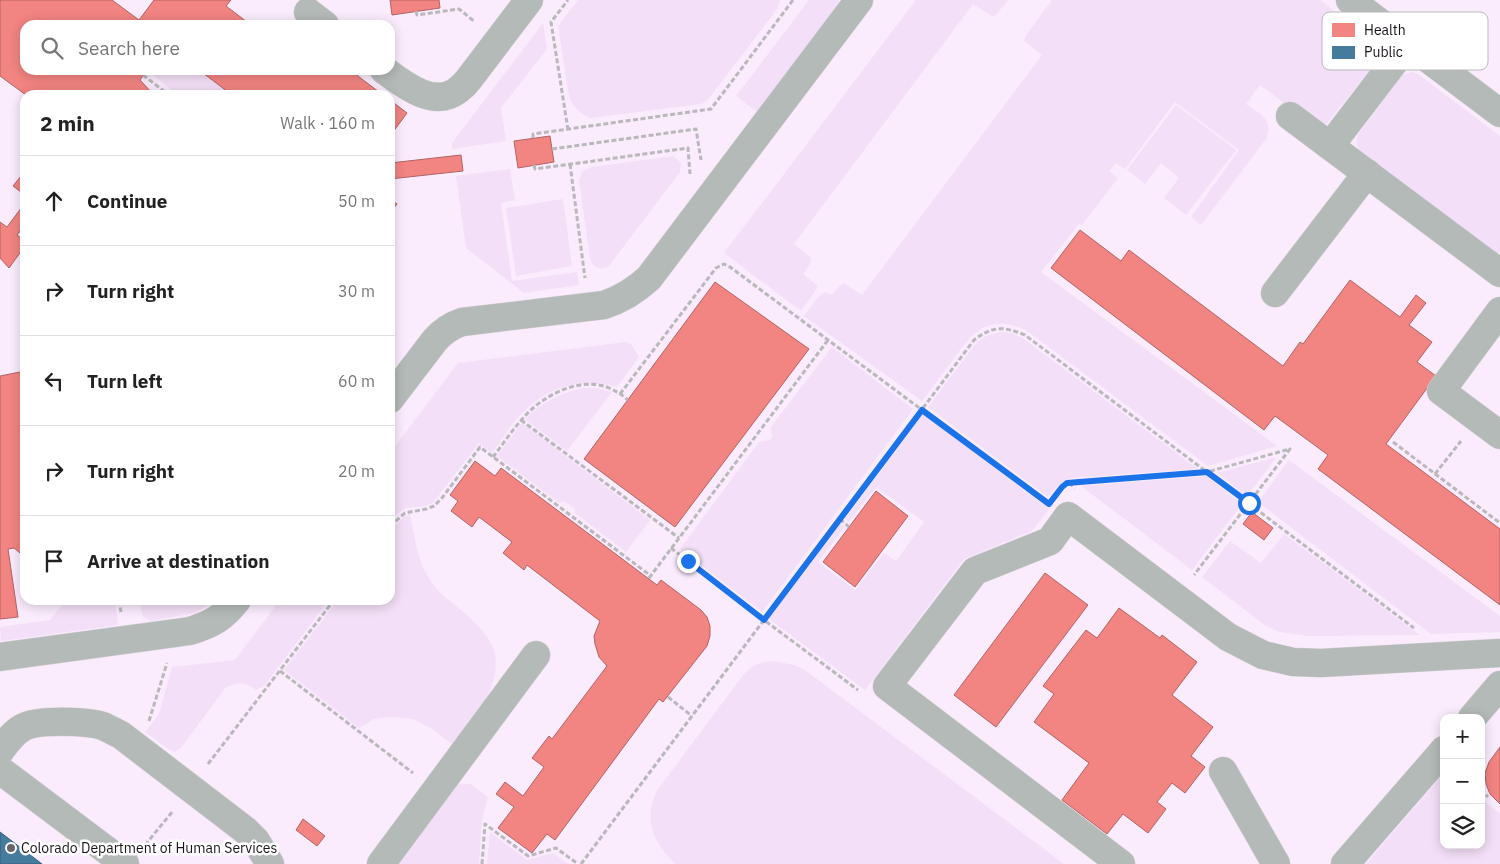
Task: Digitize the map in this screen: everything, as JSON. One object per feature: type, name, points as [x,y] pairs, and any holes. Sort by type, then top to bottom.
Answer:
[{"type":"lane","points":[[391,75],[418,93],[449,96],[458,91],[469,79],[528,0]]},
{"type":"lane","points":[[395,392],[435,340],[452,326],[462,322],[604,305],[621,300],[635,291],[649,278],[859,0]]},
{"type":"lane","points":[[1350,0],[1366,12]]},
{"type":"lane","points":[[1330,146],[1388,70]]},
{"type":"lane","points":[[1443,70],[1500,113]]},
{"type":"lane","points":[[1290,116],[1500,273]]},
{"type":"lane","points":[[1276,293],[1367,173]]},
{"type":"lane","points":[[1500,312],[1441,390],[1500,435]]},
{"type":"lane","points":[[1122,864],[887,686],[975,571],[1050,541],[1068,516],[1228,637],[1263,655],[1293,662],[1322,664],[1500,653]]},
{"type":"lane","points":[[0,657],[207,626],[222,618],[233,605]]},
{"type":"lane","points":[[381,864],[536,655]]},
{"type":"lane","points":[[1475,714],[1500,685]]},
{"type":"lane","points":[[0,751],[10,738],[22,728],[37,722],[82,723],[102,726],[121,735],[245,830],[256,841],[270,864]]},
{"type":"lane","points":[[1345,864],[1440,755]]},
{"type":"lane","points":[[0,770],[125,864]]},
{"type":"lane","points":[[1223,771],[1276,864]]},
{"type":"path","points":[[568,0],[551,22],[568,130]]},
{"type":"path","points":[[533,138],[532,134],[710,109],[793,0]]},
{"type":"path","points":[[416,11],[417,15],[459,9],[498,40]]},
{"type":"path","points":[[143,75],[161,90]]},
{"type":"path","points":[[552,149],[696,129],[702,167]]},
{"type":"path","points":[[534,165],[535,169],[688,148],[690,173],[684,181]]},
{"type":"path","points":[[570,164],[585,279],[594,278]]},
{"type":"path","points":[[620,394],[719,265],[724,264],[1049,504]]},
{"type":"path","points":[[482,864],[486,824],[528,856],[556,848],[579,864],[974,340],[985,332],[998,328],[1011,329],[1025,335],[1415,628]]},
{"type":"path","points":[[395,522],[405,513],[434,506],[480,447],[650,577],[828,340]]},
{"type":"path","points":[[494,457],[521,420],[554,393],[585,385],[596,385],[614,390],[628,400]]},
{"type":"path","points":[[1435,474],[1478,418]]},
{"type":"path","points":[[521,420],[679,538]]},
{"type":"path","points":[[1393,442],[1500,523]]},
{"type":"path","points":[[1057,492],[1069,483],[1207,472],[1290,449],[1193,576],[1186,570]]},
{"type":"path","points":[[1069,483],[1077,489]]},
{"type":"path","points":[[840,520],[849,527]]},
{"type":"path","points":[[672,548],[764,620]]},
{"type":"path","points":[[253,706],[330,605]]},
{"type":"path","points":[[133,744],[152,718],[175,632]]},
{"type":"path","points":[[280,671],[414,773]]},
{"type":"path","points":[[668,697],[692,716]]},
{"type":"path","points":[[1485,794],[1488,797]]},
{"type":"shaded area","points":[[0,0],[1500,0],[1500,864],[0,864]]},
{"type":"shaded area","points":[[578,0],[780,0],[778,8],[707,101],[701,104],[591,118],[577,110],[569,96],[558,26]]},
{"type":"shaded area","points":[[809,0],[839,0],[838,4],[757,112],[736,96]]},
{"type":"shaded area","points":[[916,0],[1008,0],[996,15],[992,16],[973,4],[794,244],[811,258],[810,264],[803,274],[818,286],[801,311],[724,253]]},
{"type":"shaded area","points":[[1052,0],[1320,0],[1336,12],[1322,12],[1322,70],[1370,70],[1324,127],[1310,123],[1260,85],[1246,104],[1261,114],[1267,122],[1268,132],[1266,139],[1201,225],[1191,217],[1239,150],[1175,102],[1125,169],[1116,163],[1109,171],[1118,178],[1082,225],[1079,224],[1041,272],[1277,446],[1208,466],[1026,330],[1001,324],[983,328],[967,341],[922,401],[804,316],[819,296],[826,292],[831,295],[843,283],[862,295],[1042,55],[1024,41],[1026,35]]},
{"type":"shaded area","points":[[543,23],[547,49],[501,108],[506,141],[452,149],[452,143]]},
{"type":"shaded area","points":[[1412,72],[1418,74],[1500,136],[1500,256],[1359,149],[1357,143],[1358,135],[1402,75]]},
{"type":"shaded area","points":[[153,75],[206,75],[225,90],[172,90]]},
{"type":"shaded area","points":[[1176,105],[1236,150],[1186,215],[1164,198],[1179,178],[1161,163],[1145,184],[1127,170]]},
{"type":"shaded area","points":[[673,156],[681,163],[680,172],[608,267],[599,269],[595,267],[590,259],[579,180],[583,171],[592,167]]},
{"type":"shaded area","points":[[510,169],[515,200],[501,203],[512,281],[577,272],[579,285],[524,293],[466,248],[456,176]]},
{"type":"shaded area","points":[[563,199],[572,266],[516,276],[506,208]]},
{"type":"shaded area","points":[[1001,332],[1012,333],[1024,339],[1198,469],[1072,478],[1061,483],[1048,497],[928,407],[976,343],[986,336]]},
{"type":"shaded area","points":[[626,342],[631,344],[639,357],[617,387],[590,383],[578,384],[566,386],[543,396],[518,417],[492,453],[479,443],[433,503],[426,506],[406,508],[395,516],[395,446],[458,363]]},
{"type":"shaded area","points":[[832,347],[913,409],[762,612],[680,549],[759,442],[770,440],[772,437],[771,427]]},
{"type":"shaded area","points":[[583,388],[597,388],[612,392],[567,451],[525,419],[552,399]]},
{"type":"shaded area","points":[[923,414],[1049,509],[1032,531],[964,559],[865,690],[769,619],[840,524],[845,527],[818,562],[855,590],[884,553],[896,561],[924,522],[876,487],[849,522],[845,519]]},
{"type":"shaded area","points":[[522,423],[650,520],[626,552],[575,513],[575,509],[564,501],[559,503],[497,456]]},
{"type":"shaded area","points":[[1277,457],[1247,496],[1217,473]]},
{"type":"shaded area","points":[[1289,460],[1500,616],[1500,632],[1431,634],[1258,502]]},
{"type":"shaded area","points":[[1206,476],[1242,504],[1192,570],[1081,486]]},
{"type":"shaded area","points":[[410,514],[419,557],[430,580],[443,595],[481,629],[494,649],[496,667],[490,691],[477,714],[453,745],[431,728],[412,719],[391,717],[374,719],[359,728],[284,670],[334,605],[395,605],[395,527],[404,517]]},
{"type":"shaded area","points":[[1284,534],[1420,635],[1309,636],[1280,632],[1266,626],[1202,577],[1230,541],[1261,563]]},
{"type":"shaded area","points":[[62,605],[116,605],[118,625],[1,641],[0,627],[50,620]]},
{"type":"shaded area","points":[[140,605],[209,605],[194,613],[151,621],[143,617]]},
{"type":"shaded area","points":[[276,605],[325,605],[264,686],[256,690],[242,683],[226,687],[181,748],[175,752],[170,750],[145,732],[159,714],[172,667],[235,660]]},
{"type":"shaded area","points":[[773,661],[794,665],[805,670],[1064,864],[675,864],[661,848],[653,831],[651,813],[656,792],[744,674],[757,664]]},
{"type":"shaded area","points":[[1440,778],[1440,849],[1485,849],[1485,802],[1500,813],[1500,864],[1366,864]]},
{"type":"shaded area","points":[[454,784],[470,784],[488,797],[482,820],[479,864],[395,864]]},
{"type":"shaded area","points":[[490,832],[527,860],[553,853],[568,864],[487,864]]},
{"type":"building: Health","points":[[0,0],[112,0],[139,20],[20,20],[20,75],[144,75],[140,80],[149,90],[20,91],[0,76]]},
{"type":"building: Health","points":[[154,0],[231,0],[226,6],[244,20],[139,20]]},
{"type":"building: Health","points":[[390,0],[439,0],[440,8],[392,15]]},
{"type":"building: Health","points":[[206,75],[357,75],[376,90],[225,90]]},
{"type":"building: Health","points":[[395,104],[407,113],[395,129]]},
{"type":"building: Health","points":[[550,136],[554,162],[518,168],[514,141]]},
{"type":"building: Health","points":[[461,155],[463,171],[395,178],[395,162]]},
{"type":"building: Health","points":[[20,177],[20,191],[13,186]]},
{"type":"building: Health","points":[[20,210],[20,231],[17,235],[20,237],[20,253],[9,268],[0,258],[0,222],[7,227]]},
{"type":"building: Health","points":[[1080,230],[1121,261],[1129,250],[1283,366],[1300,342],[1303,344],[1350,280],[1400,317],[1416,295],[1426,303],[1409,325],[1432,342],[1417,362],[1436,376],[1386,444],[1500,529],[1500,605],[1318,469],[1328,455],[1275,416],[1264,430],[1051,268]]},
{"type":"building: Health","points":[[715,282],[809,349],[675,527],[584,459]]},
{"type":"building: Health","points":[[20,372],[20,553],[14,548],[8,549],[18,617],[0,619],[0,376]]},
{"type":"building: Health","points":[[475,461],[495,476],[501,468],[657,585],[661,580],[701,610],[707,617],[710,626],[707,646],[663,702],[659,699],[555,840],[547,834],[532,853],[498,828],[514,807],[496,794],[505,782],[523,796],[544,767],[532,758],[549,736],[552,739],[607,666],[599,657],[595,644],[594,636],[600,621],[527,565],[524,570],[503,553],[512,542],[479,517],[472,527],[451,511],[458,501],[450,495]]},
{"type":"building: Health","points":[[876,491],[908,516],[855,587],[823,562]]},
{"type":"building: Health","points":[[1252,512],[1273,528],[1264,540],[1243,524]]},
{"type":"building: Health","points":[[1045,573],[1088,605],[996,727],[954,695]]},
{"type":"building: Health","points":[[1119,608],[1160,638],[1162,635],[1197,662],[1172,695],[1213,727],[1191,756],[1205,767],[1185,793],[1172,783],[1157,802],[1166,809],[1148,833],[1123,814],[1107,834],[1062,800],[1089,763],[1034,722],[1054,694],[1043,686],[1086,630],[1097,638]]},
{"type":"building: Health","points":[[1500,747],[1500,804],[1490,794],[1486,784],[1485,773],[1489,762]]},
{"type":"building: Health","points":[[303,819],[325,836],[317,846],[296,830]]},
{"type":"building: Public","name":"Colorado Department of Human Services","points":[[0,832],[42,864],[0,864]]},
{"type":"place","name":"Colorado Department of Human Services","points":[[11,848]]},
{"type":"route","points":[[688,561],[764,620],[922,410],[1049,504],[1062,487],[1067,483],[1076,481],[1207,472],[1249,503]]}]
